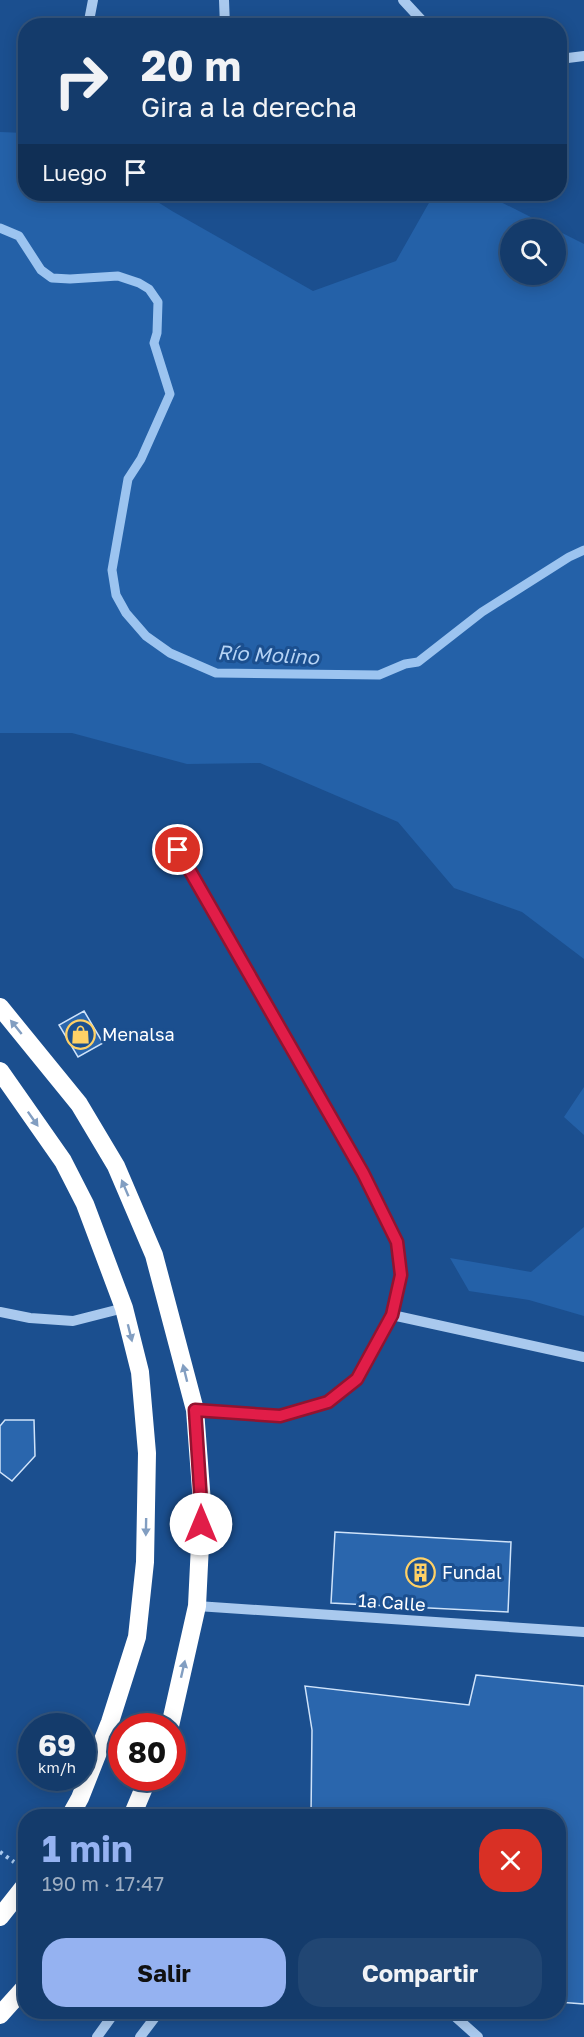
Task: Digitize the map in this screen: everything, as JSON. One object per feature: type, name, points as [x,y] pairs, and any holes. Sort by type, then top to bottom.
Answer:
[{"type":"highway","points":[[0,1007],[79,1104],[116,1166],[154,1255],[195,1410],[201,1503],[197,1605],[173,1713]]},
{"type":"highway","points":[[0,1071],[63,1161],[85,1204],[124,1308],[140,1372],[147,1453],[143,1584],[137,1637],[110,1722],[74,1809]]},
{"type":"highway","points":[[135,1809],[143,1791]]},
{"type":"highway","points":[[0,1917],[18,1894]]},
{"type":"highway","points":[[0,2015],[18,1995]]},
{"type":"street","points":[[90,18],[93,0]]},
{"type":"street","points":[[224,0],[225,18]]},
{"type":"street","points":[[403,0],[420,18]]},
{"type":"street","points":[[567,58],[584,56]]},
{"type":"street","points":[[178,850],[363,1173],[397,1242],[401,1275],[392,1315],[357,1379],[328,1402],[280,1416],[195,1410]]},
{"type":"street","points":[[0,1312],[30,1318],[73,1321],[124,1308]]},
{"type":"street","points":[[392,1315],[584,1357]]},
{"type":"street","name":"1a Calle","points":[[197,1605],[584,1632]]},
{"type":"street","points":[[97,2037],[110,2019]]},
{"type":"street","points":[[140,2037],[154,2019]]},
{"type":"street","points":[[458,2019],[478,2037]]},
{"type":"shaded area","points":[[0,132],[18,133],[18,201],[156,201],[313,291],[396,261],[430,201],[499,201],[534,219],[500,219],[500,285],[566,285],[566,235],[584,244],[584,959],[522,912],[454,888],[398,822],[260,763],[187,764],[72,733],[0,733]]},
{"type":"shaded area","points":[[584,1087],[584,1135],[564,1117]]},
{"type":"shaded area","points":[[584,1227],[584,1316],[529,1300],[469,1291],[450,1258],[531,1272]]},
{"type":"building","name":"Menalsa","points":[[84,1011],[103,1043],[78,1057],[59,1025]]},
{"type":"building","points":[[5,1420],[34,1420],[35,1456],[12,1481],[0,1472],[0,1426]]},
{"type":"building","name":"Fundal","points":[[335,1532],[511,1542],[508,1612],[331,1603]]},
{"type":"building","points":[[476,1675],[584,1686],[584,2004],[566,2003],[566,1809],[311,1809],[312,1730],[305,1686],[469,1705]]},
{"type":"waterway","name":"Río Molino","points":[[0,228],[19,236],[41,270],[52,278],[118,276],[149,289],[158,302],[157,333],[154,343],[170,394],[141,459],[128,479],[112,570],[116,595],[126,613],[146,636],[170,653],[216,673],[379,675],[405,664],[418,662],[482,612],[569,557],[584,550]]},
{"type":"place","name":"Menalsa","points":[[81,1034]]},
{"type":"place","name":"Fundal","points":[[421,1572]]},
{"type":"route","points":[[178,850],[363,1173],[397,1242],[401,1275],[392,1315],[357,1379],[328,1402],[280,1416],[195,1410],[201,1524]]}]
